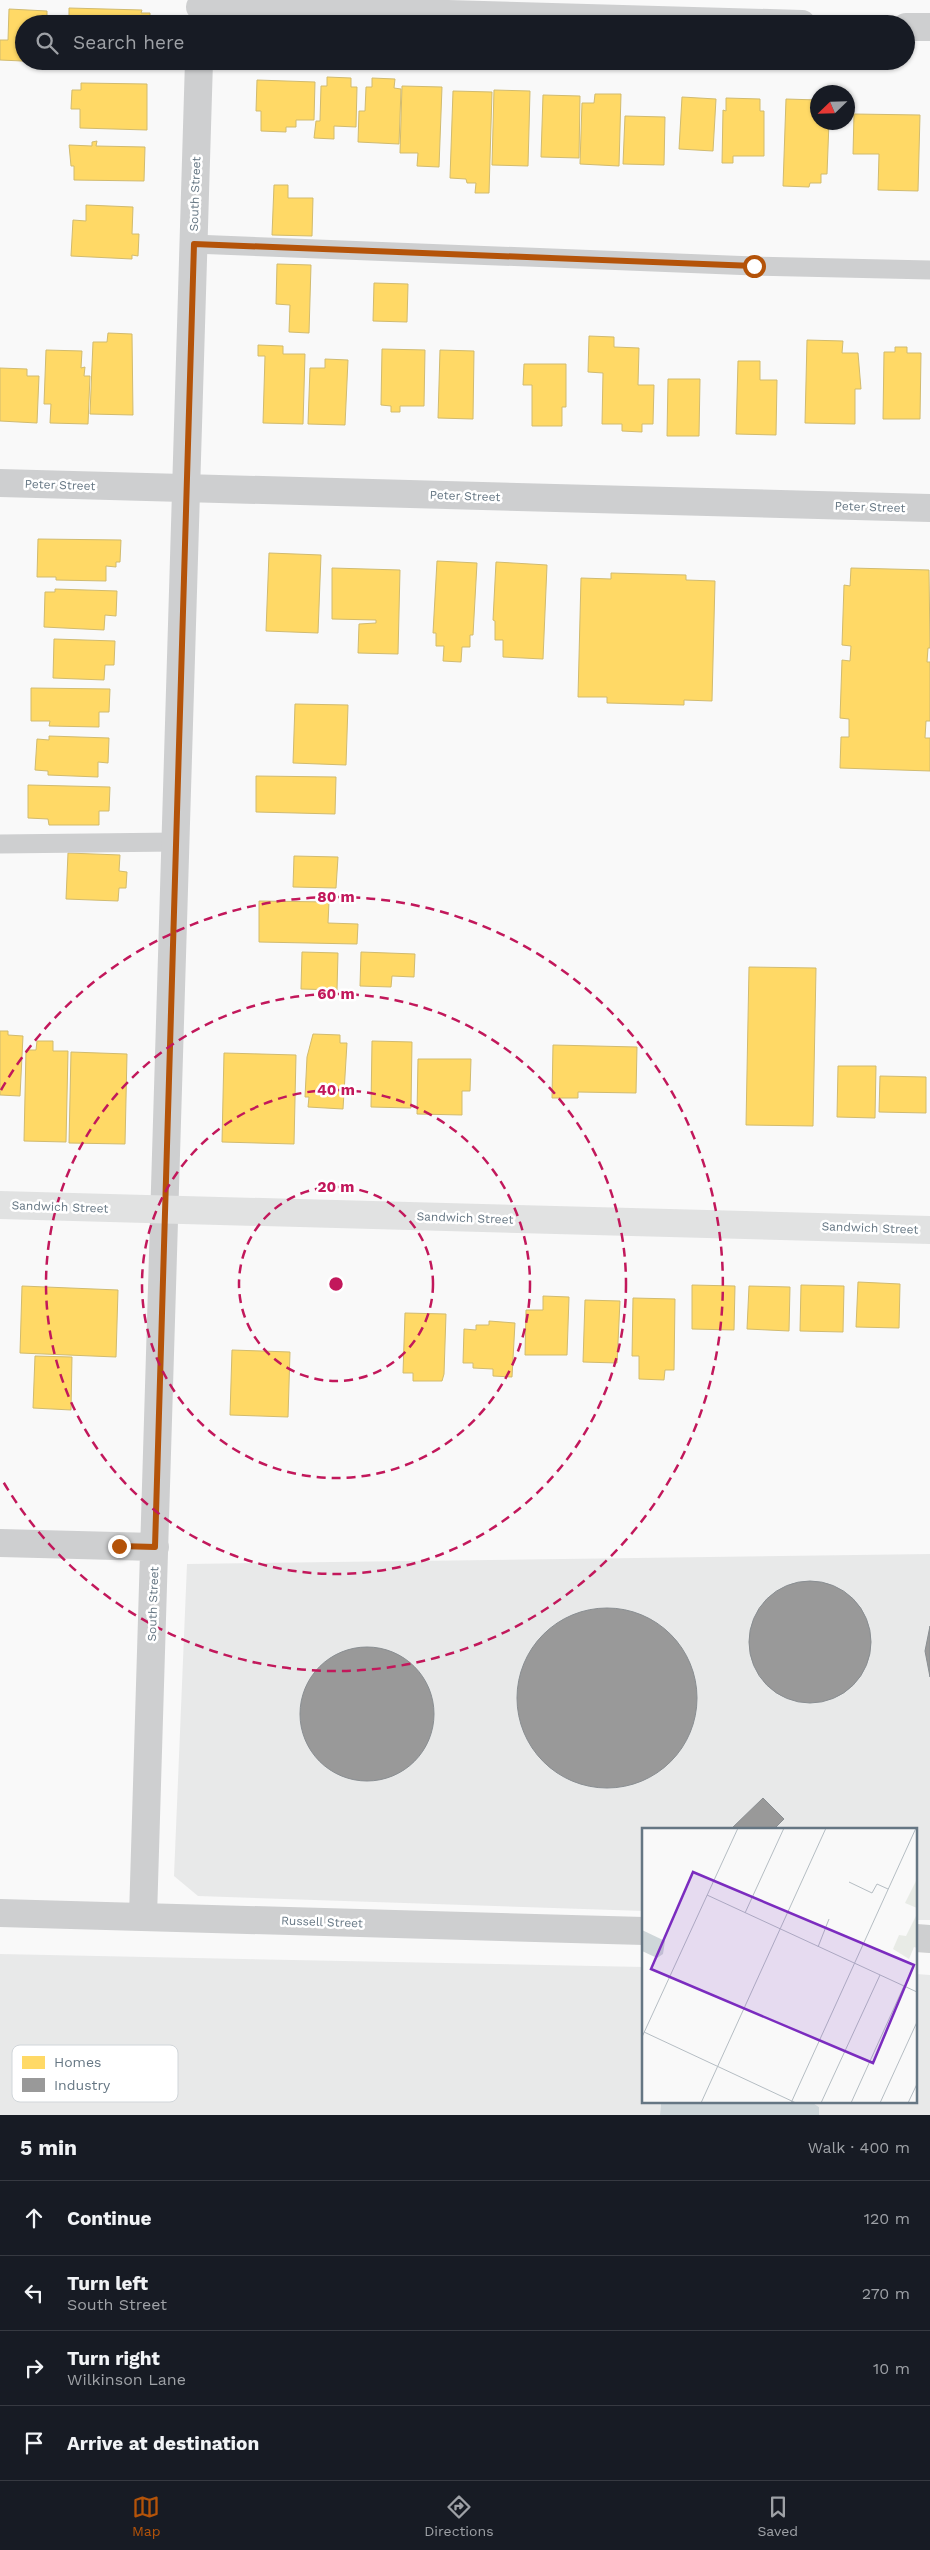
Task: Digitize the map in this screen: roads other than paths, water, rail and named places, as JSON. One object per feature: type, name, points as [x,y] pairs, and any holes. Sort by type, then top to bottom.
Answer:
[{"type":"main road","name":"Sandwich Street","points":[[0,1205],[930,1230]]},
{"type":"street","points":[[200,10],[415,15]]},
{"type":"street","points":[[915,27],[930,27]]},
{"type":"street","name":"South Street","points":[[143,1917],[199,70]]},
{"type":"street","name":"Peter Street","points":[[0,483],[930,508]]},
{"type":"street","points":[[0,1543],[155,1547]]},
{"type":"street","name":"Russell Street","points":[[0,1913],[642,1931]]},
{"type":"lane","points":[[194,244],[754,266],[930,270]]},
{"type":"lane","points":[[0,844],[176,842]]}]
